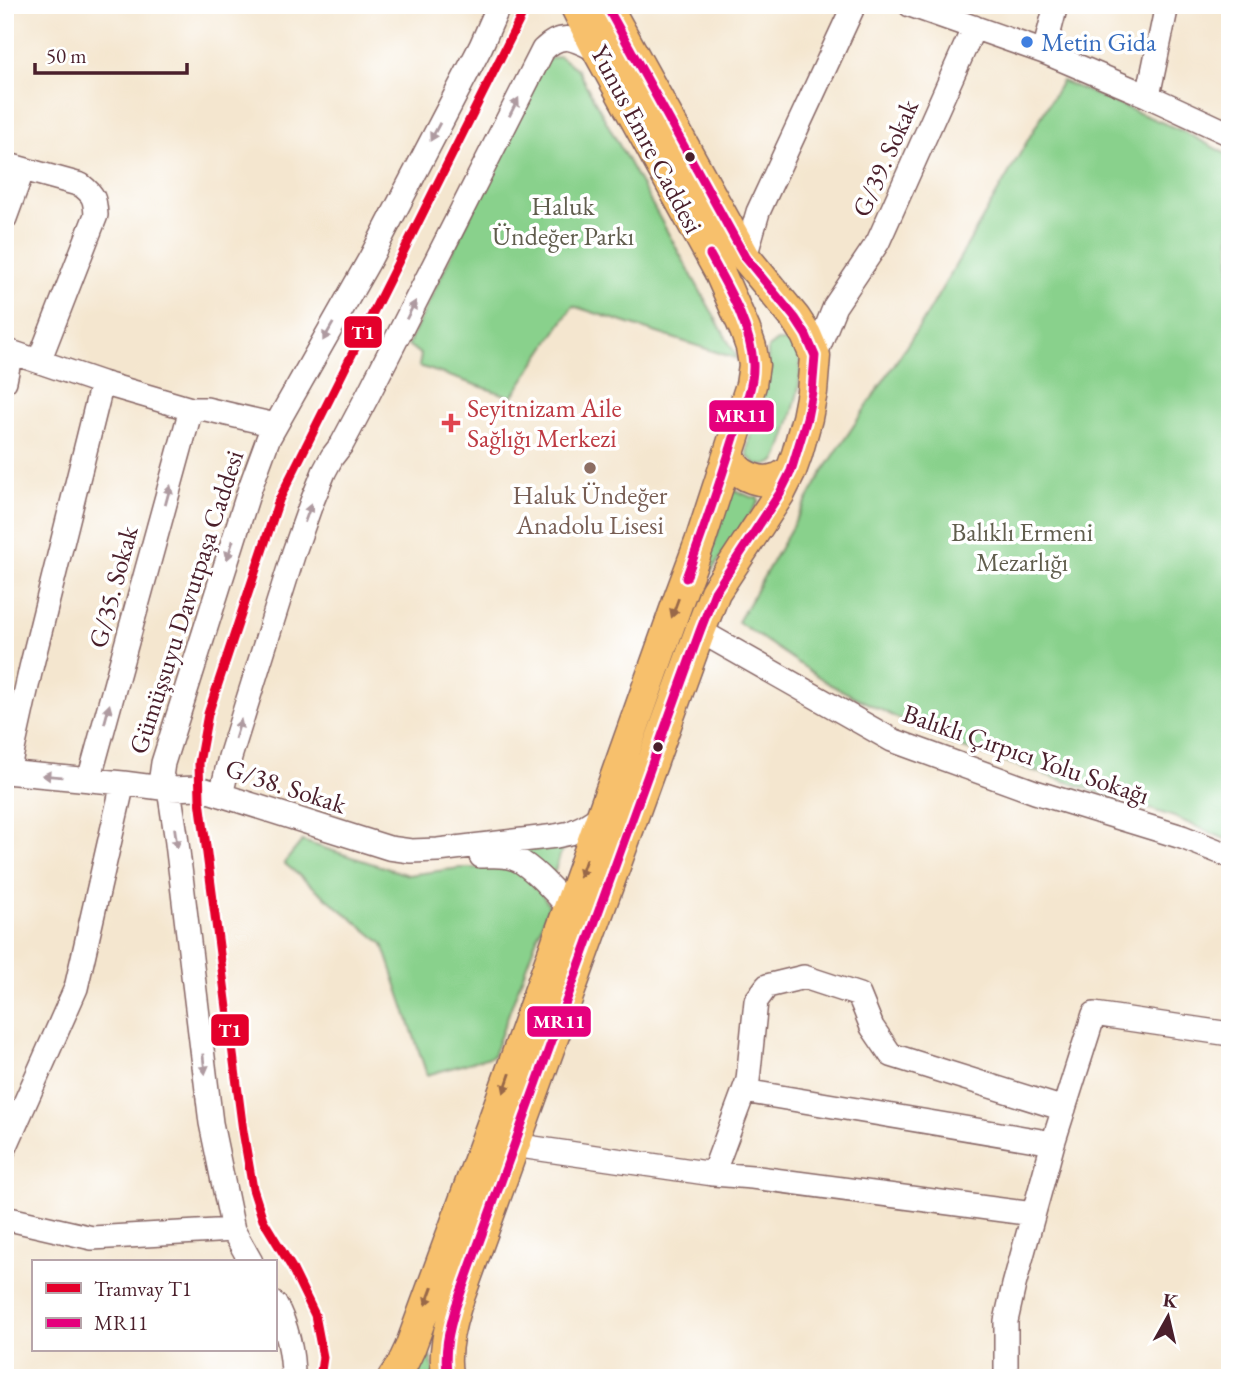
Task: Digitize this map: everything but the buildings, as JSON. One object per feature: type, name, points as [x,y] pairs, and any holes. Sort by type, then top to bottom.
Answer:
[{"type":"main road","name":"Yunus Emre Caddesi","points":[[391,1373],[465,1198],[700,542],[751,385],[754,365],[745,330],[719,271],[575,5]]},
{"type":"main road","name":"Yunus Emre Caddesi","points":[[606,5],[745,257],[795,318],[815,356]]},
{"type":"main road","points":[[751,347],[759,332],[770,324],[795,318]]},
{"type":"main road","points":[[448,1378],[446,1354],[449,1328],[513,1145],[715,592],[780,493],[791,471],[807,418],[815,356]]},
{"type":"main road","points":[[729,455],[740,472],[764,481],[775,480],[791,471]]},
{"type":"street","name":"Gümüşsuyu Davutpaşa Caddesi","points":[[250,1260],[233,1230],[211,1124],[176,835],[169,789],[161,777],[169,740],[250,488],[271,432],[370,259],[481,46],[499,5]]},
{"type":"street","points":[[745,257],[758,212],[854,5]]},
{"type":"street","points":[[1044,52],[1056,5]]},
{"type":"street","points":[[1148,96],[1167,5]]},
{"type":"street","points":[[924,8],[1044,52],[1230,134]]},
{"type":"street","name":"G/39. Sokak","points":[[815,356],[835,306],[878,242],[974,27]]},
{"type":"street","points":[[221,795],[234,744],[294,552],[324,472],[368,396],[542,50],[557,39],[564,38],[598,51]]},
{"type":"street","points":[[5,218],[14,167],[81,185],[90,192],[95,201],[96,215],[39,361]]},
{"type":"street","points":[[795,318],[811,317],[835,306]]},
{"type":"street","points":[[5,381],[8,351],[102,383],[191,409],[203,417],[271,432]]},
{"type":"street","points":[[102,383],[7,772],[169,789]]},
{"type":"street","name":"G/35. Sokak","points":[[89,780],[191,409]]},
{"type":"street","name":"Balıklı Çırpıcı Yolu Sokağı","points":[[699,631],[892,740],[1035,792],[1182,837],[1230,856]]},
{"type":"street","points":[[5,1148],[76,988],[123,783]]},
{"type":"street","name":"G/38. Sokak","points":[[169,789],[199,788],[389,848],[411,851],[556,836],[570,833],[601,816]]},
{"type":"street","name":"G/38. Sokak","points":[[169,789],[189,800],[200,800],[400,862],[419,864],[502,855],[517,859],[553,890],[569,908]]},
{"type":"street","points":[[713,1174],[748,1080],[756,1001],[767,986],[804,977],[859,995],[872,1027],[891,1055],[1064,1108]]},
{"type":"street","points":[[1006,1378],[1006,1321],[1033,1214],[1094,1014],[1230,1034]]},
{"type":"street","points":[[744,1091],[1054,1143]]},
{"type":"street","points":[[513,1145],[713,1174],[1033,1214]]},
{"type":"street","points":[[5,1219],[92,1238],[233,1230]]},
{"type":"street","points":[[276,1306],[289,1343],[293,1378]]},
{"type":"green space","name":"Haluk Ündeğer Parkı","points":[[559,56],[577,69],[738,359],[573,306],[512,397],[419,366],[421,355],[408,345],[545,60]]},
{"type":"green space","name":"Balıklı Ermeni Mezarlığı","points":[[1062,81],[1185,132],[1230,156],[1230,841],[1174,817],[945,742],[829,684],[738,622],[823,472],[925,318]]},
{"type":"green space","points":[[777,341],[793,344],[798,354],[799,382],[779,455],[770,464],[757,465],[748,457],[747,451],[767,379],[768,348]]},
{"type":"green space","points":[[732,489],[757,497],[759,501],[702,585],[701,584]]},
{"type":"green space","points":[[302,841],[408,875],[460,868],[512,868],[520,872],[541,893],[549,905],[493,1056],[427,1075],[383,944],[284,863]]},
{"type":"green space","points":[[564,844],[552,879],[517,849]]},
{"type":"green space","points":[[423,1356],[431,1358],[435,1378],[412,1378]]},
{"type":"tram line","name":"T1","points":[[320,1378],[323,1357],[315,1315],[291,1266],[263,1220],[253,1189],[200,800],[199,763],[208,714],[279,500],[527,5]]},
{"type":"transit line","name":"MR11","points":[[448,1378],[446,1351],[456,1306],[700,631],[715,592],[780,493],[791,471],[812,392],[815,356],[806,335],[745,257],[606,5]]},
{"type":"transit line","name":"MR11","points":[[686,578],[748,398],[753,373],[751,350],[743,322],[710,255]]},
{"type":"place","name":"Metin Gida","points":[[1027,42]]},
{"type":"place","name":"Seyitnizam Aile Sağlığı Merkezi","points":[[451,423]]},
{"type":"place","name":"Haluk Ündeğer Anadolu Lisesi","points":[[590,468]]}]
